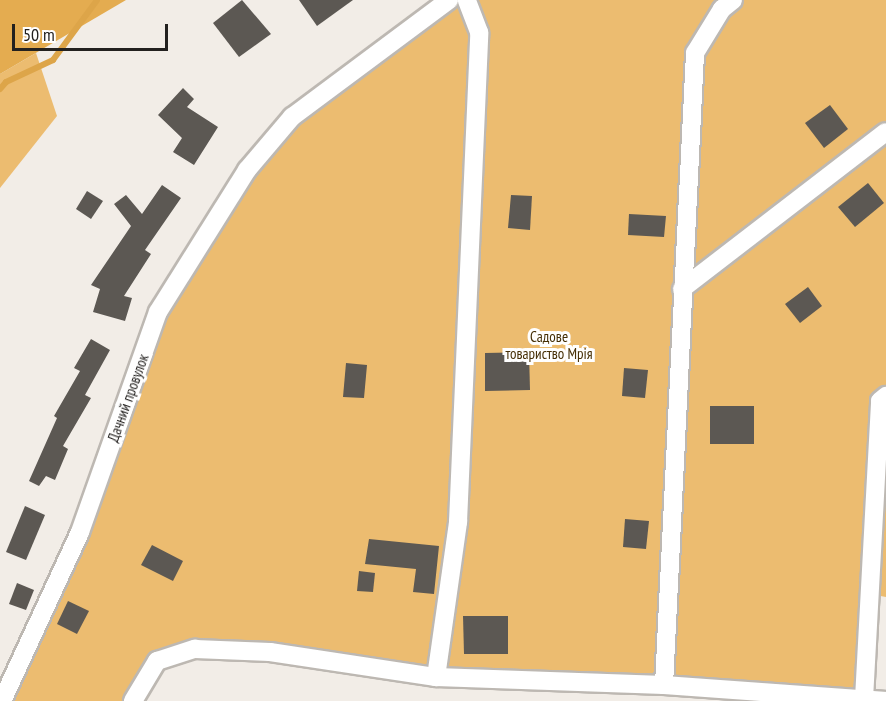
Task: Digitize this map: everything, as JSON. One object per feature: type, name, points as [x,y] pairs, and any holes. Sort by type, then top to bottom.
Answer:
[{"type":"street","name":"Дачний провулок","points":[[2,701],[80,532],[158,312],[247,170],[292,117],[449,0]]},
{"type":"street","points":[[436,676],[459,522],[479,32],[468,0]]},
{"type":"street","points":[[664,685],[681,288],[695,53],[722,9],[733,0]]},
{"type":"street","points":[[681,288],[886,132]]},
{"type":"street","points":[[864,699],[880,401],[886,396]]},
{"type":"street","points":[[133,701],[157,661],[195,649],[270,652],[436,676],[664,685],[886,701]]},
{"type":"green space","name":"Садове товариство Мрія","points":[[449,0],[886,0],[886,396],[864,699],[436,677],[270,652],[157,661],[135,701],[2,701],[16,678],[158,312],[292,117]]},
{"type":"green space","points":[[36,53],[57,116],[0,188],[0,74]]},
{"type":"green space","points":[[886,473],[886,597],[875,595]]},
{"type":"shaded area","points":[[0,0],[126,0],[0,74]]},
{"type":"building","points":[[242,0],[271,34],[239,57],[213,23]]},
{"type":"building","points":[[299,0],[353,0],[317,26]]},
{"type":"building","points":[[183,88],[194,99],[187,107],[218,127],[194,165],[173,152],[182,138],[158,115]]},
{"type":"building","points":[[830,105],[848,129],[824,148],[805,123]]},
{"type":"building","points":[[868,183],[884,203],[855,227],[838,207]]},
{"type":"building","points":[[162,185],[181,198],[145,250],[151,254],[124,296],[132,298],[125,321],[93,312],[100,289],[91,285],[131,226],[114,204],[126,195],[142,214]]},
{"type":"building","points":[[87,191],[103,201],[91,219],[76,209]]},
{"type":"building","points":[[511,195],[532,196],[530,230],[508,228]]},
{"type":"building","points":[[629,214],[666,216],[664,237],[628,235]]},
{"type":"building","points":[[808,287],[822,306],[800,323],[785,304]]},
{"type":"building","points":[[91,339],[110,350],[85,395],[91,398],[63,446],[68,449],[55,480],[46,476],[39,486],[29,481],[57,418],[54,416],[80,371],[74,368]]},
{"type":"building","points":[[529,352],[530,390],[485,391],[485,353]]},
{"type":"building","points":[[346,363],[367,365],[364,398],[343,397]]},
{"type":"building","points":[[624,368],[648,370],[645,398],[622,396]]},
{"type":"building","points":[[710,406],[754,406],[754,444],[710,444]]},
{"type":"building","points":[[25,506],[45,515],[26,560],[6,552]]},
{"type":"building","points":[[625,519],[649,521],[646,549],[623,547]]},
{"type":"building","points":[[369,539],[439,546],[434,594],[413,592],[416,569],[365,564]]},
{"type":"building","points":[[152,545],[183,561],[173,581],[141,565]]},
{"type":"building","points":[[359,571],[375,573],[373,592],[357,591]]},
{"type":"building","points":[[17,583],[34,590],[26,610],[9,604]]},
{"type":"building","points":[[68,601],[89,611],[77,634],[57,624]]},
{"type":"building","points":[[463,616],[508,616],[508,654],[464,654]]},
{"type":"waterway","points":[[0,89],[6,82],[53,60],[97,0]]}]
